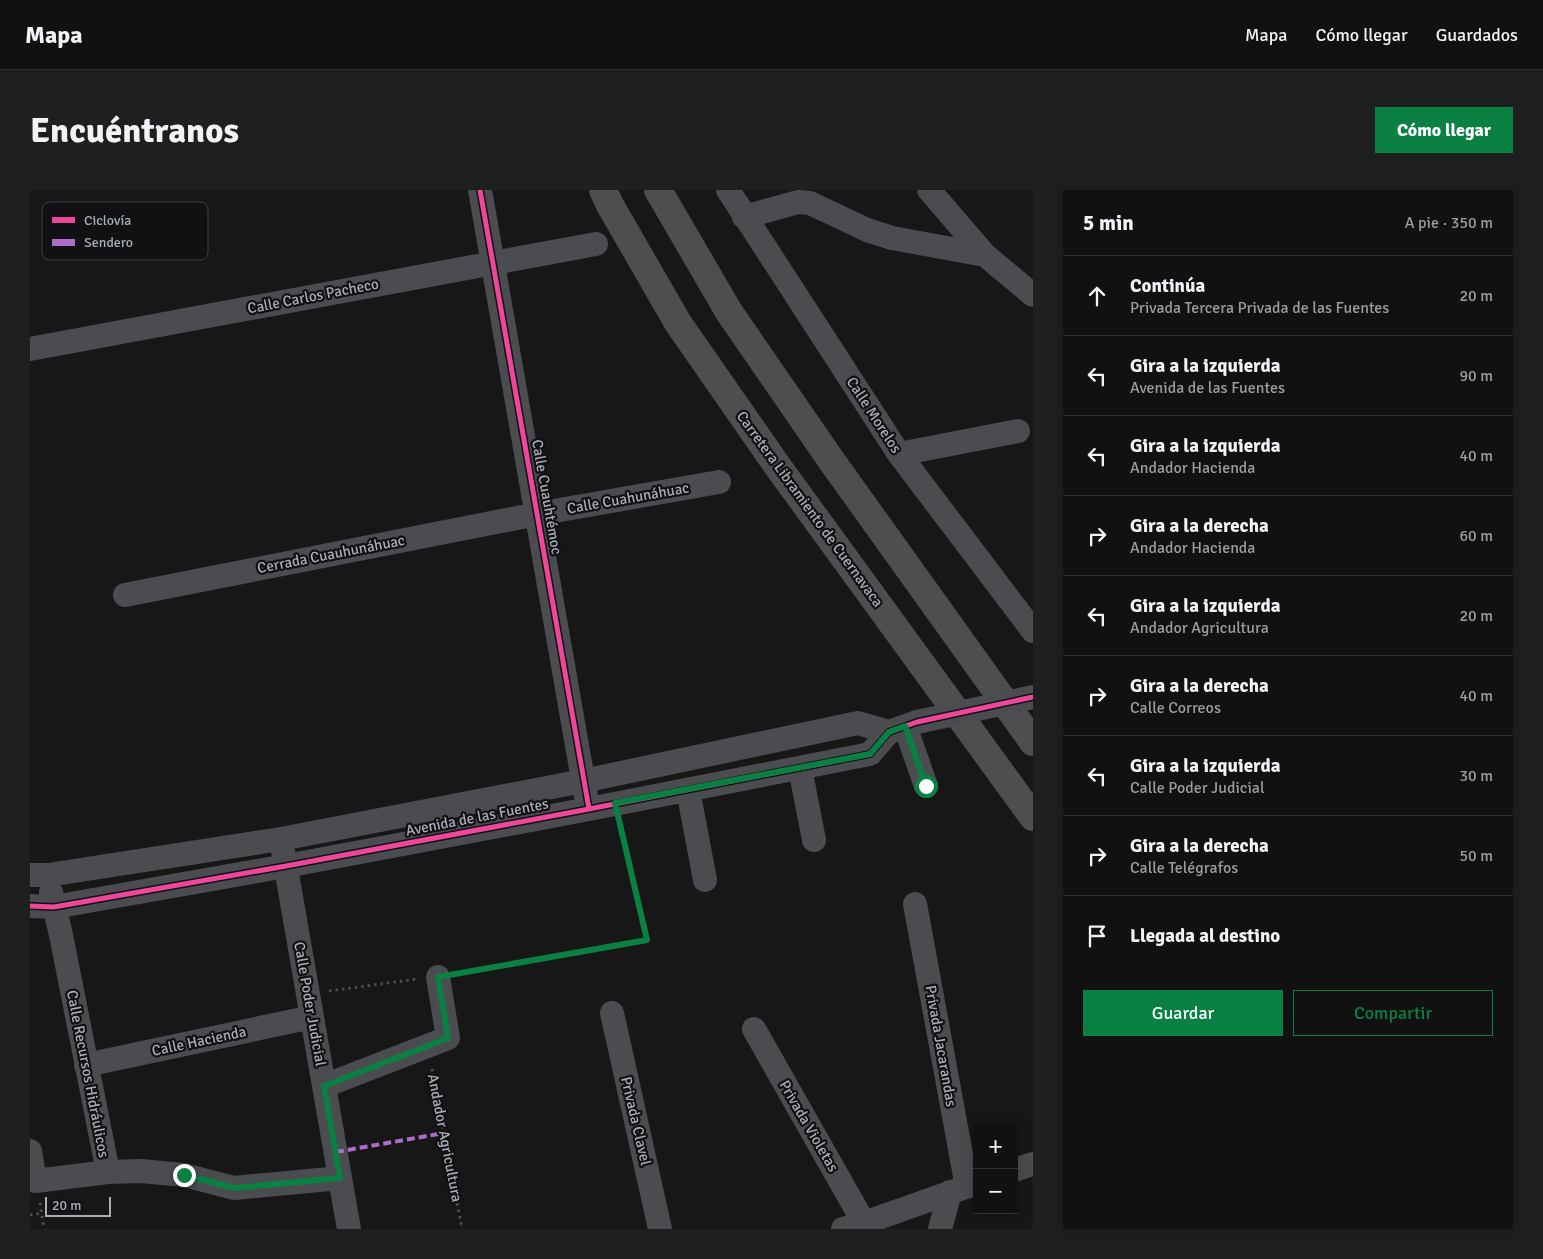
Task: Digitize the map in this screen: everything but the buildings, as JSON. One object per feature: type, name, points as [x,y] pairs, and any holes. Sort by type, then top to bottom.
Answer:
[{"type":"highway","name":"Carretera Libramiento de Cuernavaca","points":[[603,190],[678,323],[776,464],[1033,818]]},
{"type":"highway","points":[[658,190],[729,312],[830,460],[1033,742]]},
{"type":"street","name":"Calle Cuauhtémoc","points":[[480,190],[589,809]]},
{"type":"street","name":"Calle Morelos","points":[[728,190],[900,454],[1033,632]]},
{"type":"street","points":[[929,190],[986,255],[1033,295]]},
{"type":"street","points":[[744,217],[798,202],[810,203],[866,230],[892,238],[986,255]]},
{"type":"street","name":"Calle Carlos Pacheco","points":[[30,350],[596,244]]},
{"type":"street","points":[[900,454],[1018,431]]},
{"type":"street","name":"Calle Cuahunáhuac","points":[[537,514],[719,482]]},
{"type":"street","name":"Cerrada Cuauhunáhuac","points":[[125,595],[537,514]]},
{"type":"street","points":[[926,786],[904,726],[1033,697]]},
{"type":"street","name":"Avenida de las Fuentes","points":[[39,875],[282,839],[584,781],[858,723],[904,726]]},
{"type":"street","name":"Avenida de las Fuentes","points":[[30,906],[54,907],[286,866],[870,754],[904,726]]},
{"type":"street","points":[[800,768],[814,840]]},
{"type":"street","points":[[688,790],[705,880]]},
{"type":"street","name":"Calle Poder Judicial","points":[[282,839],[349,1229]]},
{"type":"street","name":"Calle Recursos Hidráulicos","points":[[30,1150],[34,1181],[108,1172],[62,935],[54,907],[39,875]]},
{"type":"street","name":"Privada Jacarandas","points":[[915,904],[965,1187]]},
{"type":"street","points":[[324,1086],[438,1042],[438,977]]},
{"type":"street","name":"Privada Clavel","points":[[612,1013],[660,1229]]},
{"type":"street","name":"Calle Hacienda","points":[[86,1065],[312,1017]]},
{"type":"street","name":"Privada Violetas","points":[[754,1029],[864,1222]]},
{"type":"street","points":[[1017,1169],[1033,1164]]},
{"type":"street","points":[[108,1172],[141,1170],[184,1175],[234,1188],[340,1178]]},
{"type":"street","points":[[864,1222],[965,1187]]},
{"type":"street","points":[[940,1229],[965,1187]]},
{"type":"street","points":[[864,1222],[905,1229]]},
{"type":"path","points":[[308,994],[438,977],[647,940],[615,803]]},
{"type":"path","points":[[30,1215],[42,1213]]},
{"type":"marked path","points":[[336,1152],[444,1133]]},
{"type":"cycle path","points":[[480,190],[589,809]]},
{"type":"cycle path","points":[[30,906],[54,907],[286,866],[870,754],[889,732],[917,722],[1033,697]]},
{"type":"route","points":[[184,1175],[234,1188],[340,1178],[324,1086],[448,1038],[438,977],[647,940],[615,803],[870,754],[889,732],[905,726],[926,786]]}]
